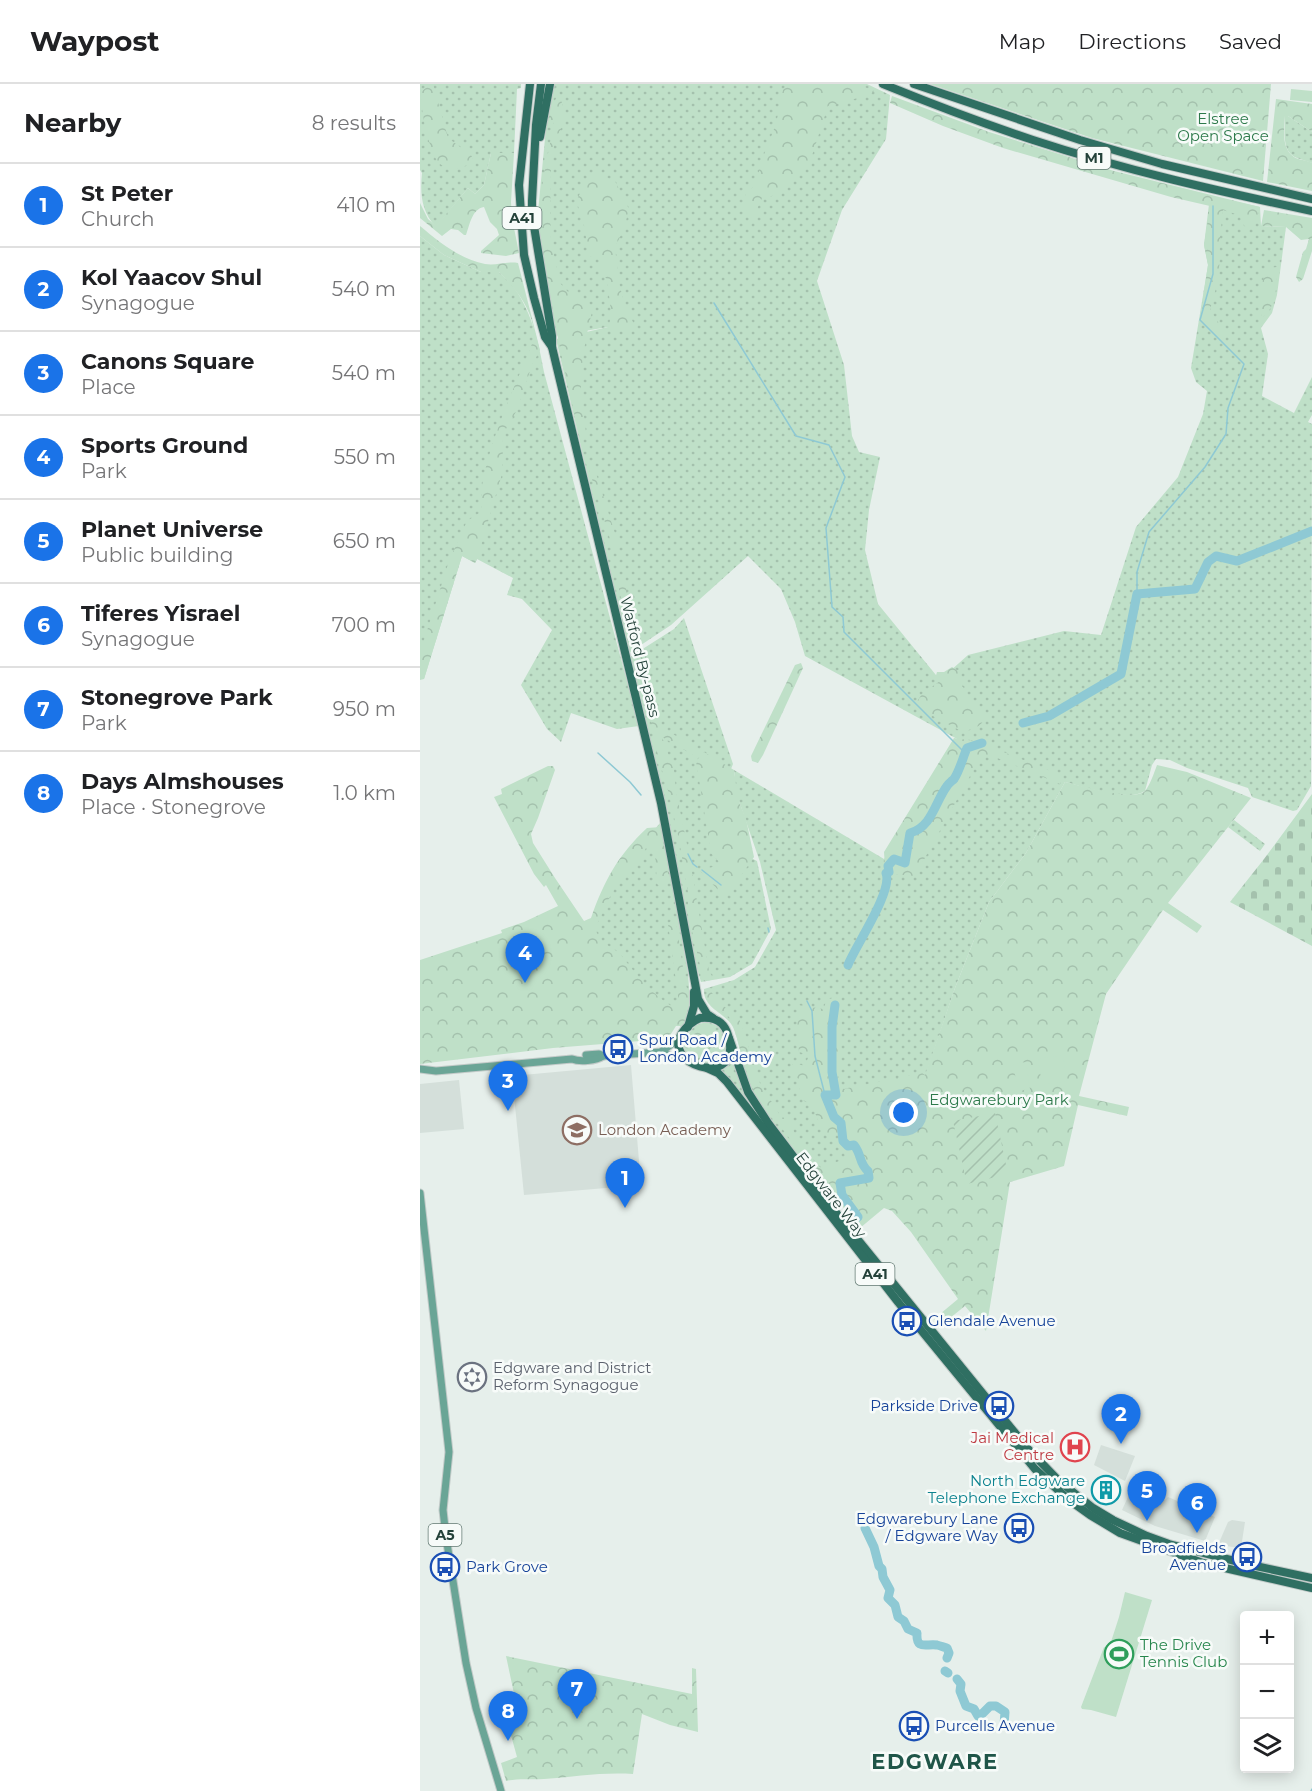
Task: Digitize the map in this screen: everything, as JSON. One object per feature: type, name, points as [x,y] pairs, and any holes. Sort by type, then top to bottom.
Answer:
[{"type":"highway","name":"Watford By-pass","points":[[530,84],[519,185],[524,255],[545,337],[552,347]]},
{"type":"highway","name":"Watford By-pass","points":[[541,84],[531,201],[552,347],[661,802],[698,999],[707,1014],[713,1018]]},
{"type":"highway","points":[[531,201],[550,84]]},
{"type":"highway","name":"M1","points":[[883,84],[1034,140],[1100,160],[1180,182],[1312,211]]},
{"type":"highway","name":"M1","points":[[914,84],[1080,141],[1142,159],[1312,199]]},
{"type":"highway","name":"Watford By-pass","points":[[687,1027],[694,1006],[693,975]]},
{"type":"highway","name":"A41","points":[[693,975],[706,1004],[730,1028],[741,1072]]},
{"type":"highway","points":[[700,1018],[713,1018],[722,1024],[729,1038],[730,1051],[726,1060],[719,1066],[707,1068],[687,1060],[679,1049],[680,1038],[687,1027],[700,1018]]},
{"type":"highway","name":"A41","points":[[729,1038],[741,1072]]},
{"type":"highway","name":"Edgware Way","points":[[707,1068],[718,1073],[727,1082],[897,1302],[1040,1474],[1070,1500],[1110,1527],[1141,1541],[1203,1563],[1312,1587]]},
{"type":"highway","name":"Edgware Way","points":[[741,1072],[748,1092],[760,1112],[831,1205],[1048,1471],[1073,1493],[1113,1520],[1156,1539],[1251,1565],[1312,1578]]},
{"type":"main road","points":[[661,1052],[680,1038]]},
{"type":"main road","points":[[420,1075],[436,1071],[572,1059],[576,1061],[599,1059],[603,1056],[661,1052],[687,1060]]},
{"type":"main road","points":[[420,1069],[436,1071]]},
{"type":"main road","name":"A5","points":[[420,1193],[449,1452],[443,1510],[446,1537],[465,1663],[501,1791]]},
{"type":"shaded area","name":"London Academy","points":[[631,1065],[641,1185],[524,1195],[512,1076]]},
{"type":"shaded area","points":[[459,1080],[464,1129],[420,1133],[420,1084]]},
{"type":"shaded area","points":[[1101,1445],[1135,1456],[1125,1481],[1094,1465]]},
{"type":"shaded area","points":[[1133,1486],[1165,1500],[1168,1497],[1215,1517],[1205,1541],[1155,1526],[1122,1510]]},
{"type":"shaded area","points":[[1232,1520],[1245,1522],[1241,1548],[1218,1545],[1228,1522]]},
{"type":"green space","points":[[420,84],[521,84],[521,88],[517,89],[514,153],[491,153],[484,185],[475,194],[468,188],[436,227],[424,208],[421,188]]},
{"type":"green space","points":[[433,84],[448,138],[471,155],[474,161],[470,164],[459,168],[442,166],[432,151],[421,99],[421,92]]},
{"type":"green space","points":[[553,84],[867,84],[890,95],[886,139],[842,210],[817,281],[844,365],[852,436],[859,452],[880,457],[869,510],[865,550],[878,604],[940,680],[968,655],[1064,631],[1101,635],[1136,527],[1178,477],[1203,414],[1207,391],[1196,382],[1191,368],[1208,265],[1204,245],[1210,196],[1260,207],[1261,226],[1286,227],[1277,295],[1272,313],[1261,328],[1268,354],[1262,396],[1294,413],[1312,377],[1312,415],[1308,422],[1312,424],[1311,786],[1297,810],[1293,811],[1252,797],[1248,788],[1170,760],[1156,759],[1152,765],[1145,791],[1138,794],[1118,794],[1065,782],[1026,853],[989,902],[955,988],[924,1080],[849,1147],[841,1194],[800,1157],[764,1116],[745,1083],[733,1027],[711,1006],[705,996],[704,989],[734,980],[755,967],[776,930],[760,862],[739,801],[751,858],[757,861],[771,929],[752,964],[730,977],[701,982],[690,945],[668,813],[630,657],[674,629],[684,618],[733,764],[731,769],[735,778],[734,770],[884,859],[900,839],[959,740],[805,656],[795,622],[781,589],[748,556],[671,625],[629,653],[556,339],[608,327],[555,336],[539,253],[538,212],[548,107]]},
{"type":"green space","points":[[789,84],[857,84],[874,91],[869,95],[828,106],[809,165],[776,195],[762,198],[753,218],[744,207],[746,192],[755,186],[776,124],[783,89]]},
{"type":"green space","name":"Elstree Open Space","points":[[930,84],[1271,84],[1263,181],[1092,138]]},
{"type":"green space","points":[[1291,89],[1312,91],[1312,102],[1290,100]]},
{"type":"green space","points":[[559,93],[564,110],[562,127],[555,140],[551,163],[551,241],[560,283],[569,293],[586,300],[593,308],[581,373],[586,437],[581,440],[556,331],[540,232],[542,185],[554,123],[549,120],[553,104]]},
{"type":"green space","points":[[892,96],[989,132],[1114,171],[1260,207],[1256,224],[1245,227],[1239,215],[1223,210],[1219,277],[1210,310],[1224,331],[1222,338],[1200,317],[1208,265],[1204,245],[1210,206],[1171,197],[1003,148],[890,103]]},
{"type":"green space","points":[[1276,99],[1312,104],[1312,132],[1285,116],[1284,132],[1285,144],[1290,153],[1296,158],[1312,163],[1312,191],[1267,182]]},
{"type":"green space","points":[[1285,116],[1312,132],[1312,163],[1297,158],[1288,151],[1285,140]]},
{"type":"green space","points":[[491,153],[514,153],[511,202],[519,253],[506,256],[481,253],[499,235],[484,207],[474,214],[466,235],[451,229],[442,236],[420,218],[420,203],[428,219],[436,226],[468,188],[475,194],[484,185]]},
{"type":"green space","points":[[596,174],[615,181],[629,209],[624,229],[615,247],[619,283],[625,306],[633,322],[632,330],[616,331],[609,328],[611,312],[607,279],[600,272],[599,259],[589,256],[583,219],[576,201],[584,186]]},
{"type":"green space","points":[[1264,210],[1312,218],[1312,251],[1303,279],[1299,282],[1296,277],[1309,239],[1301,240],[1286,227],[1261,226]]},
{"type":"green space","points":[[420,226],[450,249],[476,262],[518,263],[540,350],[532,365],[517,410],[503,434],[502,474],[477,559],[475,563],[462,556],[424,679],[420,676],[420,653],[449,561],[467,521],[481,512],[483,480],[490,451],[505,408],[531,347],[534,331],[524,304],[499,272],[481,272],[444,255],[420,236]]},
{"type":"green space","points":[[420,236],[444,255],[481,272],[499,272],[513,287],[526,308],[537,340],[639,726],[617,729],[571,713],[561,742],[547,729],[521,685],[552,630],[522,599],[507,595],[513,578],[477,559],[475,563],[462,556],[424,679],[420,680]]},
{"type":"green space","points":[[1277,267],[1273,302],[1262,318],[1260,299],[1263,279],[1268,268]]},
{"type":"green space","points":[[594,467],[619,546],[613,549],[589,469]]},
{"type":"green space","points":[[619,579],[624,579],[638,641],[644,651],[657,725],[699,749],[695,756],[662,737],[674,770],[711,980],[705,981],[703,978],[688,914],[688,892],[679,840],[654,743],[652,726],[619,590]]},
{"type":"green space","points":[[801,663],[803,668],[763,755],[758,763],[752,761],[751,756],[795,665]]},
{"type":"green space","points":[[952,667],[960,672],[965,690],[984,716],[981,724],[963,732],[914,706],[922,694],[940,681],[935,679],[937,672],[944,672]]},
{"type":"green space","points":[[954,738],[982,742],[1063,776],[1060,784],[990,755],[981,756],[915,876],[893,874],[885,867],[884,852]]},
{"type":"green space","points":[[704,752],[734,770],[738,799],[746,819],[754,857],[729,893],[723,895],[699,870],[702,866],[708,868],[717,866],[719,862],[711,853],[696,761]]},
{"type":"green space","name":"Edgwarebury Park","points":[[1157,765],[1187,772],[1251,798],[1168,903],[1202,926],[1197,933],[1163,910],[1106,994],[1079,1096],[1129,1107],[1127,1116],[1078,1105],[1064,1166],[1010,1182],[986,1331],[965,1306],[940,1326],[934,1319],[958,1299],[911,1232],[892,1211],[884,1208],[860,1228],[839,1202],[840,1199],[765,1110],[750,1084],[729,1017],[706,997],[709,989],[719,1002],[739,1019],[752,1059],[761,1061],[759,1066],[754,1066],[757,1078],[781,1117],[791,1120],[795,1134],[806,1152],[821,1168],[847,1158],[839,1146],[840,1135],[824,1134],[815,1113],[816,1108],[804,1101],[799,1091],[801,1083],[790,1068],[794,1063],[805,1066],[809,1055],[799,1052],[798,1005],[823,1009],[827,1000],[835,997],[842,1002],[840,1065],[837,1084],[844,1089],[922,1073],[925,1075],[955,988],[989,902],[1026,853],[1065,782],[1119,794],[1139,794],[1147,788]]},
{"type":"green space","points":[[548,766],[553,766],[555,770],[531,834],[533,843],[584,921],[591,918],[607,880],[628,848],[647,828],[661,827],[669,881],[662,888],[657,884],[655,853],[650,847],[646,848],[640,860],[632,865],[627,876],[616,886],[595,929],[598,936],[619,953],[651,990],[673,1007],[679,1003],[668,924],[673,919],[676,922],[690,999],[684,1026],[676,1026],[665,1039],[553,1048],[420,1064],[420,960],[502,933],[501,930],[558,906],[546,885],[544,887],[534,874],[494,797],[502,794],[501,789]]},
{"type":"green space","points":[[1312,794],[1312,946],[1230,902]]},
{"type":"green space","points":[[1234,820],[1265,844],[1260,851],[1228,827]]},
{"type":"green space","points":[[661,822],[688,973],[690,1003],[684,1029],[653,1007],[587,936],[613,877]]},
{"type":"green space","points":[[709,1022],[721,1028],[725,1033],[728,1050],[723,1059],[712,1065],[690,1058],[684,1049],[687,1036],[695,1026]]},
{"type":"green space","points":[[706,1025],[710,1031],[719,1036],[717,1046],[711,1051],[701,1051],[698,1057],[694,1055],[694,1047],[690,1039],[698,1027]]},
{"type":"green space","points":[[1063,1055],[1067,1081],[1042,1085],[1038,1059]]},
{"type":"green space","points":[[734,1059],[750,1102],[748,1103],[726,1075],[719,1070]]},
{"type":"green space","points":[[1026,1062],[1030,1089],[1018,1091],[1013,1064]]},
{"type":"green space","points":[[995,1113],[1008,1174],[967,1184],[953,1121]]},
{"type":"green space","name":"The Drive Tennis Club","points":[[1125,1592],[1152,1600],[1116,1717],[1081,1707],[1104,1647],[1109,1648]]},
{"type":"green space","points":[[506,1656],[692,1694],[692,1668],[696,1669],[698,1732],[670,1725],[642,1714],[633,1774],[599,1774],[506,1781],[501,1763],[517,1757],[507,1721],[519,1717]]},
{"type":"waterway","points":[[1137,594],[1137,572],[1149,532],[1205,467],[1226,434],[1228,408],[1244,364],[1200,320],[1213,274],[1213,206]]},
{"type":"waterway","points":[[714,303],[796,436],[829,445],[845,477],[826,528],[832,607],[843,617],[844,632],[965,753]]},
{"type":"waterway","points":[[1023,723],[1049,716],[1121,674],[1137,594],[1195,589],[1208,562],[1216,556],[1237,561],[1312,531]]},
{"type":"waterway","points":[[848,965],[879,905],[887,881],[888,866],[894,859],[905,863],[910,833],[928,820],[943,792],[954,779],[967,748],[982,743]]},
{"type":"waterway","points":[[598,753],[641,795]]},
{"type":"waterway","points":[[688,854],[697,867]]},
{"type":"waterway","points":[[702,870],[721,885]]},
{"type":"waterway","points":[[768,928],[769,932]]},
{"type":"waterway","points":[[807,1001],[812,1011],[815,1056],[825,1095]]},
{"type":"waterway","points":[[835,1005],[832,1027],[832,1072],[836,1095],[825,1095],[834,1117],[841,1123],[843,1141],[848,1146],[854,1145],[868,1171],[869,1178],[840,1183],[842,1195],[858,1217]]},
{"type":"waterway","points":[[865,1528],[890,1590],[888,1598],[895,1605],[898,1617],[904,1621],[908,1629],[917,1633],[920,1644],[947,1648],[949,1653],[947,1658]]},
{"type":"waterway","points":[[957,1679],[961,1684],[960,1691],[966,1706],[974,1709],[978,1716],[990,1706],[996,1706],[1005,1712],[1004,1725]]},
{"type":"place","name":"Sports Ground","points":[[525,983]]},
{"type":"place","name":"Spur Road / London Academy","points":[[618,1049]]},
{"type":"place","name":"Canons Square","points":[[508,1111]]},
{"type":"place","name":"London Academy","points":[[577,1130]]},
{"type":"place","name":"St Peter","points":[[625,1208]]},
{"type":"place","name":"Glendale Avenue","points":[[907,1321]]},
{"type":"place","name":"Edgware and District Reform Synagogue","points":[[472,1377]]},
{"type":"place","name":"Parkside Drive","points":[[999,1406]]},
{"type":"place","name":"Kol Yaacov Shul","points":[[1121,1444]]},
{"type":"place","name":"Jai Medical Centre","points":[[1075,1447]]},
{"type":"place","name":"North Edgware Telephone Exchange","points":[[1106,1490]]},
{"type":"place","name":"Planet Universe","points":[[1147,1521]]},
{"type":"place","name":"Edgwarebury Lane / Edgware Way","points":[[1019,1528]]},
{"type":"place","name":"Tiferes Yisrael","points":[[1197,1533]]},
{"type":"place","name":"Broadfields Avenue","points":[[1247,1557]]},
{"type":"place","name":"Park Grove","points":[[445,1567]]},
{"type":"place","name":"The Drive Tennis Club","points":[[1119,1654]]},
{"type":"place","name":"Stonegrove Park","points":[[577,1719]]},
{"type":"place","name":"Purcells Avenue","points":[[914,1726]]},
{"type":"place","name":"Days Almshouses","points":[[508,1741]]},
{"type":"district","name":"EDGWARE","points":[[935,1762]]}]
